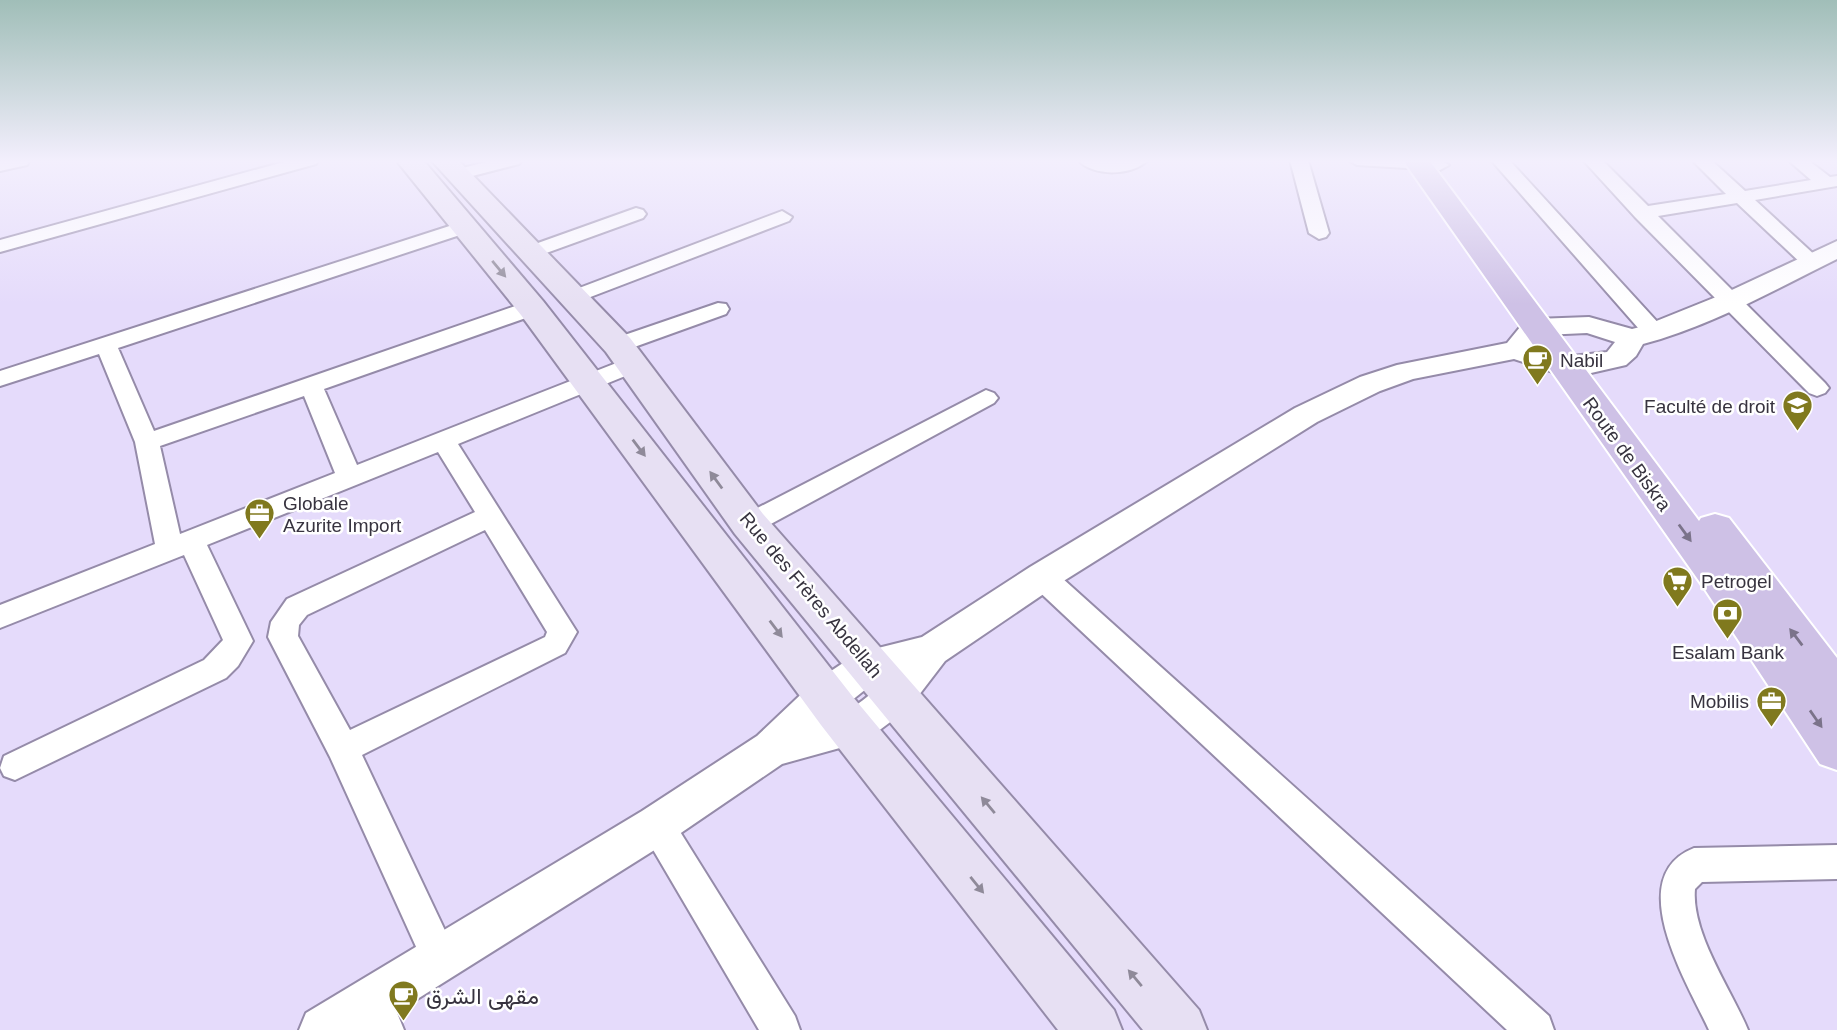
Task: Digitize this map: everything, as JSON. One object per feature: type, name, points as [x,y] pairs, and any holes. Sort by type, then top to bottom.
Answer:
[{"type":"main road","points":[[449,208],[532,308],[851,729],[1094,1030]]},
{"type":"main road","name":"Rue des Frères Abdellah","points":[[489,208],[625,355],[749,524],[871,664],[895,696],[1179,1030]]},
{"type":"main road","name":"Route de Biskra","points":[[1458,208],[1539,334],[1577,365],[1837,692]]},
{"type":"main road","name":"Route de Biskra","points":[[1577,365],[1718,578],[1837,749]]},
{"type":"street","points":[[0,246],[137,208]]},
{"type":"street","points":[[1313,208],[1319,233]]},
{"type":"street","points":[[1539,208],[1643,335]]},
{"type":"street","points":[[1637,208],[1817,388]]},
{"type":"street","points":[[1642,213],[1671,208]]},
{"type":"street","points":[[1755,208],[1811,262]]},
{"type":"street","points":[[531,252],[636,214]]},
{"type":"street","points":[[573,297],[782,217]]},
{"type":"street","points":[[0,379],[465,227]]},
{"type":"street","points":[[1577,365],[1616,359],[1643,335],[1730,301],[1837,249]]},
{"type":"street","points":[[147,442],[532,308]]},
{"type":"street","points":[[0,617],[444,441],[587,381],[625,355],[718,309]]},
{"type":"street","points":[[771,749],[851,729],[895,696],[932,650],[1042,577],[1306,415],[1337,399],[1407,371],[1539,334],[1589,325],[1643,335]]},
{"type":"street","points":[[15,766],[215,669],[228,657],[238,641],[181,546],[147,442],[106,345]]},
{"type":"street","points":[[311,385],[349,477]]},
{"type":"street","points":[[749,524],[986,398]]},
{"type":"street","points":[[343,749],[555,645],[560,639],[562,632],[444,441]]},
{"type":"street","points":[[440,958],[343,749],[283,637],[285,622],[297,607],[490,516]]},
{"type":"street","points":[[1042,577],[1535,1030]]},
{"type":"street","points":[[323,1030],[379,1015],[440,958],[657,825],[771,749],[827,695],[871,664],[932,650]]},
{"type":"street","points":[[657,825],[781,1030]]},
{"type":"street","points":[[1729,1030],[1678,914],[1676,892],[1682,876],[1694,865],[1837,862]]},
{"type":"place","name":"Nabil","points":[[1537,387]]},
{"type":"place","name":"Faculté de droit","points":[[1798,433]]},
{"type":"place","name":"Globale Azurite Import","points":[[260,541]]},
{"type":"place","name":"Petrogel","points":[[1678,608]]},
{"type":"place","name":"Esalam Bank","points":[[1728,640]]},
{"type":"place","name":"Mobilis","points":[[1772,728]]},
{"type":"place","name":"مقهى الشرق","points":[[403,1023]]}]
